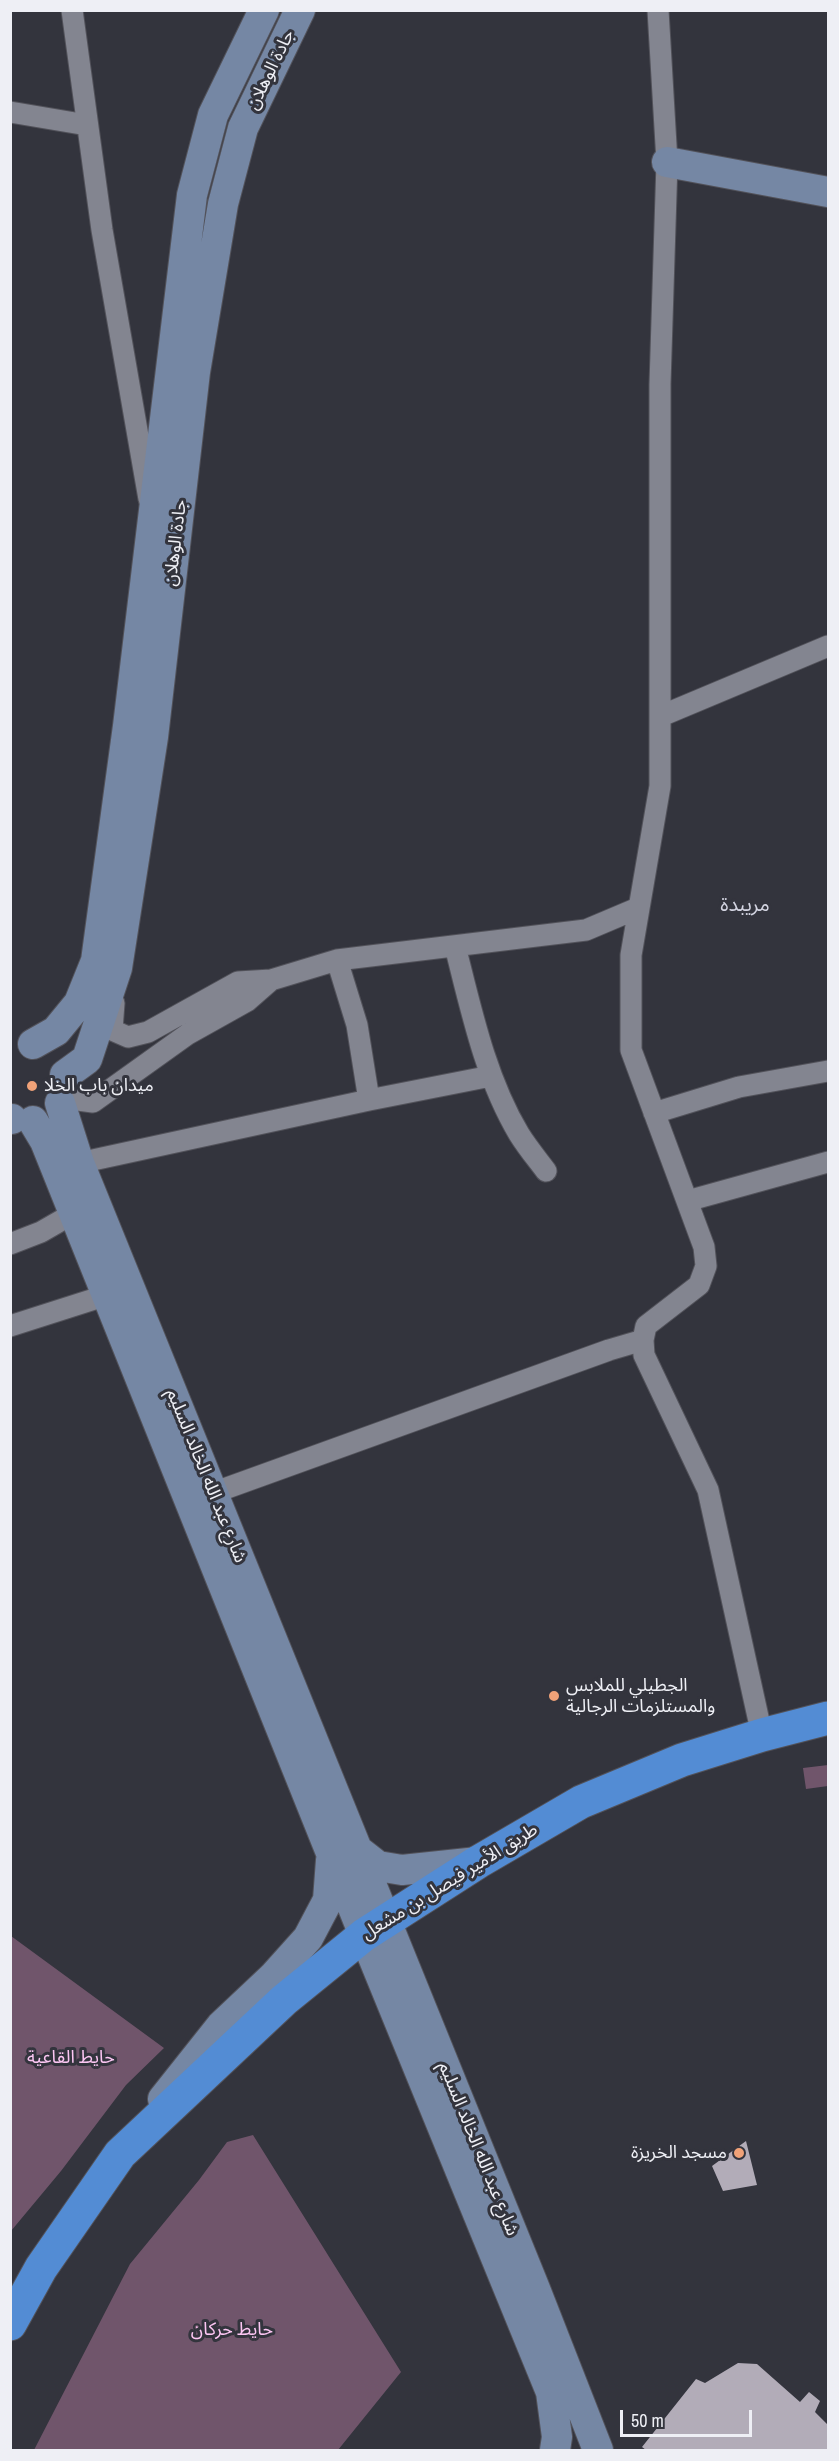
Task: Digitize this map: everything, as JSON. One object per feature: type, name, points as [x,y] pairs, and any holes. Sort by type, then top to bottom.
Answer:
[{"type":"highway","name":"طريق الأمير فيصل بن مشعل","points":[[10,2324],[41,2268],[120,2154],[284,2000],[374,1928],[478,1862],[581,1802],[682,1760],[762,1735],[828,1718]]},
{"type":"street","points":[[72,10],[102,230],[153,520]]},
{"type":"street","name":"جادة الوهلان","points":[[18,1044],[56,1031],[79,1003],[96,961],[128,726],[192,195],[213,115],[264,10]]},
{"type":"street","name":"جادة الوهلان","points":[[17,1119],[53,1112],[63,1092],[87,1059],[117,968],[153,737],[195,372],[222,204],[243,128],[300,10]]},
{"type":"street","points":[[658,10],[667,162],[660,384],[660,786],[631,956],[631,1050],[704,1247],[706,1266],[699,1285],[646,1326],[643,1340],[645,1355],[708,1490],[762,1735]]},
{"type":"street","points":[[10,112],[87,125]]},
{"type":"street","points":[[667,162],[828,192]]},
{"type":"street","points":[[661,716],[828,646]]},
{"type":"street","points":[[117,968],[112,1030],[128,1037],[148,1032],[238,982],[271,980],[337,960],[586,930],[638,908]]},
{"type":"street","points":[[455,945],[472,1016],[491,1076],[519,1134],[546,1172]]},
{"type":"street","points":[[337,960],[357,1025],[369,1100]]},
{"type":"street","points":[[63,1092],[93,1102],[188,1034],[247,1001],[271,980]]},
{"type":"street","name":"شارع عبد الله الخالد السليم","points":[[18,1044],[54,1054],[79,1163],[213,1493],[344,1851],[414,2025],[598,2451]]},
{"type":"street","points":[[654,1113],[739,1087],[828,1071]]},
{"type":"street","points":[[79,1163],[491,1076]]},
{"type":"street","name":"شارع عبد الله الخالد السليم","points":[[17,1119],[45,1141],[107,1295],[344,1851],[328,1900],[308,1938],[273,1977],[221,2025],[120,2154]]},
{"type":"street","points":[[687,1201],[828,1162]]},
{"type":"street","points":[[10,1244],[41,1232],[74,1213]]},
{"type":"street","points":[[10,1326],[107,1295]]},
{"type":"street","points":[[213,1493],[609,1350],[643,1340]]},
{"type":"street","points":[[344,1851],[378,1866],[402,1870],[478,1862]]},
{"type":"street","name":"شارع عبد الله الخالد السليم","points":[[414,2025],[551,2392],[569,2451]]},
{"type":"street","name":"شارع عبد الله الخالد السليم","points":[[551,2392],[557,2437],[555,2451]]},
{"type":"green space","points":[[828,1765],[828,1786],[806,1789],[803,1768]]},
{"type":"green space","name":"حايط القاعية","points":[[11,1936],[164,2048],[126,2085],[61,2171],[11,2231]]},
{"type":"green space","name":"حايط حركان","points":[[253,2135],[401,2372],[338,2450],[34,2450],[130,2264],[227,2142]]},
{"type":"building","name":"مسجد الخريزة","points":[[746,2141],[757,2185],[723,2191],[712,2166]]},
{"type":"building","points":[[738,2363],[757,2364],[800,2402],[809,2392],[820,2401],[815,2412],[828,2425],[828,2450],[646,2450],[642,2447],[696,2379],[705,2383]]},
{"type":"place","name":"ميدان باب الخلا","points":[[32,1086]]},
{"type":"place","name":"الجطيلي للملابس والمستلزمات الرجالية","points":[[554,1696]]},
{"type":"place","name":"مسجد الخريزة","points":[[739,2153]]},
{"type":"district","name":"مريبدة","points":[[745,906]]}]
